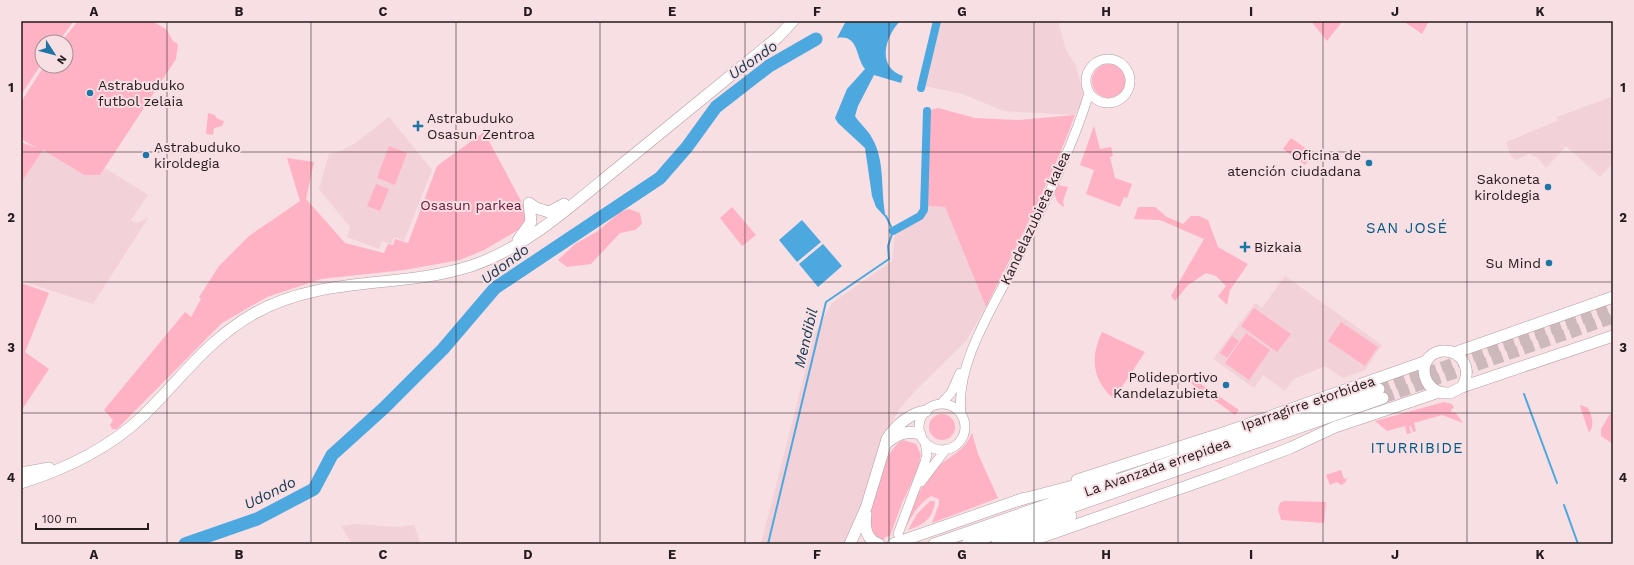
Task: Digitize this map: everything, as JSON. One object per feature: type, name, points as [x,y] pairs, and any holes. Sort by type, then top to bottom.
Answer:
[{"type":"main road","points":[[21,483],[73,464],[102,449],[142,416],[210,345],[228,330],[256,312],[296,296],[335,286],[448,272],[477,263],[513,247],[552,220],[605,178],[772,42],[793,21]]},
{"type":"main road","points":[[513,247],[531,222],[529,203],[536,208],[549,212],[605,178]]},
{"type":"main road","points":[[531,212],[539,218],[552,220]]},
{"type":"main road","name":"Iparragirre etorbidea","points":[[896,539],[1247,425],[1427,361],[1433,355],[1441,351],[1454,352],[1613,297]]},
{"type":"main road","points":[[1022,544],[1224,473],[1290,448],[1335,427],[1439,392],[1450,393],[1462,387],[1613,336]]},
{"type":"main road","points":[[1454,352],[1460,357],[1466,368],[1466,377],[1462,387]]},
{"type":"main road","points":[[1427,361],[1424,368],[1426,380],[1429,385],[1439,392]]},
{"type":"main road","name":"La Avanzada errepidea","points":[[934,544],[1198,453],[1381,394],[1182,469],[967,544]]},
{"type":"main road","points":[[850,544],[866,508],[889,435],[908,418],[926,411]]},
{"type":"main road","points":[[884,447],[902,433],[910,432],[923,438]]},
{"type":"main road","points":[[1016,501],[1198,453]]},
{"type":"main road","points":[[21,472],[73,464]]},
{"type":"main road","points":[[997,544],[1132,493],[1182,469]]},
{"type":"main road","points":[[866,508],[865,528],[868,535],[879,544]]},
{"type":"street","points":[[1106,59],[1121,63],[1129,74],[1129,88],[1126,94],[1114,102],[1098,101],[1089,93],[1086,82],[1086,76],[1092,66],[1106,59]]},
{"type":"street","name":"Kandelazubieta kalea","points":[[941,404],[951,393],[971,346],[985,321],[1054,182],[1083,114],[1089,93]]},
{"type":"street","name":"Kandelazubieta kalea","points":[[1083,114],[1098,101]]},
{"type":"street","name":"Kandelazubieta kalea","points":[[961,414],[960,397],[962,382],[968,362],[985,321]]},
{"type":"street","points":[[896,539],[906,510],[925,462],[927,454],[920,424],[926,411],[933,406],[941,404],[952,407],[961,414],[964,423],[964,433],[959,442],[946,449],[925,476],[906,510]]},
{"type":"street","points":[[923,438],[932,448],[946,449]]},
{"type":"shaded area","points":[[939,21],[1058,21],[1066,50],[1075,64],[1083,91],[1082,102],[1075,115],[1004,111],[963,94],[925,86]]},
{"type":"shaded area","points":[[1611,97],[1613,99],[1613,163],[1600,177],[1566,146],[1546,168],[1538,158],[1529,154],[1516,160],[1511,156],[1506,142],[1557,121],[1557,117]]},
{"type":"shaded area","points":[[389,117],[432,170],[404,241],[394,237],[391,244],[382,241],[379,249],[347,237],[350,227],[319,189],[329,154],[340,151],[354,144]]},
{"type":"shaded area","points":[[43,150],[84,175],[100,175],[105,168],[148,195],[131,220],[137,223],[148,218],[93,304],[21,281],[21,183]]},
{"type":"shaded area","points":[[928,206],[945,207],[986,307],[966,341],[915,391],[900,408],[888,428],[879,445],[859,516],[847,544],[761,544],[815,333],[832,303],[892,261],[895,235],[925,216]]},
{"type":"shaded area","points":[[1285,276],[1382,345],[1365,370],[1343,378],[1325,366],[1294,379],[1285,391],[1263,375],[1254,388],[1213,359],[1255,303],[1262,308]]},
{"type":"shaded area","points":[[357,524],[398,527],[414,525],[421,544],[352,544],[341,526]]},
{"type":"green space","points":[[21,21],[74,21],[64,34],[34,34],[35,74],[21,95]]},
{"type":"green space","name":"Astrabuduko futbol zelaia","points":[[78,21],[152,21],[166,29],[173,41],[178,44],[176,59],[100,175],[84,175],[43,150],[21,183],[21,142],[37,148],[21,139],[21,102],[39,74],[74,74],[74,34],[67,34]]},
{"type":"green space","points":[[1311,21],[1338,21],[1341,23],[1327,41]]},
{"type":"green space","points":[[1403,21],[1429,21],[1422,34]]},
{"type":"green space","points":[[1109,64],[1115,65],[1121,69],[1125,75],[1125,87],[1121,93],[1115,97],[1109,98],[1103,97],[1097,93],[1093,87],[1092,81],[1093,75],[1097,69],[1103,65]]},
{"type":"green space","points":[[938,108],[975,118],[1019,120],[1075,115],[1066,140],[1044,188],[986,307],[945,207],[928,206],[927,111]]},
{"type":"green space","points":[[208,113],[215,115],[216,118],[224,121],[222,126],[214,128],[213,135],[206,134]]},
{"type":"green space","points":[[1094,126],[1100,149],[1111,147],[1113,156],[1110,157],[1115,178],[1132,184],[1127,198],[1124,197],[1120,207],[1086,194],[1094,170],[1080,165]]},
{"type":"green space","name":"Osasun parkea","points":[[484,132],[527,212],[526,221],[520,229],[484,250],[460,260],[404,270],[321,279],[267,297],[222,323],[117,429],[112,429],[110,425],[113,420],[104,410],[185,312],[191,317],[201,299],[199,297],[219,266],[249,236],[300,201],[287,158],[314,162],[306,199],[345,243],[384,253],[388,244],[393,245],[395,239],[408,243],[437,166]]},
{"type":"green space","points":[[1291,138],[1314,154],[1305,165],[1283,149]]},
{"type":"green space","points":[[389,146],[407,153],[395,185],[377,178]]},
{"type":"green space","points":[[376,184],[389,189],[380,211],[367,206]]},
{"type":"green space","points":[[1058,185],[1068,187],[1063,201],[1064,207],[1058,203],[1055,197],[1055,191]]},
{"type":"green space","points":[[732,207],[756,235],[742,246],[720,218]]},
{"type":"green space","points":[[1138,207],[1155,207],[1167,217],[1183,224],[1191,216],[1199,216],[1208,220],[1218,247],[1248,264],[1230,290],[1227,305],[1218,296],[1226,286],[1216,276],[1206,273],[1188,285],[1175,301],[1171,296],[1204,239],[1160,220],[1134,219]]},
{"type":"green space","points":[[629,209],[640,213],[642,224],[635,230],[620,233],[591,264],[567,267],[558,260],[575,244],[598,231],[620,212]]},
{"type":"green space","points":[[21,283],[49,293],[25,352],[49,369],[21,411]]},
{"type":"green space","points":[[1254,308],[1291,334],[1277,352],[1241,326]]},
{"type":"green space","points":[[1341,322],[1378,347],[1365,366],[1328,341]]},
{"type":"green space","points":[[1102,332],[1145,352],[1114,399],[1101,384],[1095,368],[1096,351]]},
{"type":"green space","points":[[1246,333],[1270,350],[1249,380],[1225,363]]},
{"type":"green space","points":[[1232,336],[1239,341],[1227,358],[1220,353]]},
{"type":"green space","points":[[1185,379],[1195,380],[1239,410],[1235,415]]},
{"type":"green space","points":[[1444,402],[1452,404],[1454,408],[1451,409],[1452,413],[1455,412],[1463,423],[1442,415],[1414,423],[1416,431],[1413,432],[1411,426],[1409,426],[1411,433],[1407,434],[1405,426],[1387,431],[1375,421]]},
{"type":"green space","points":[[1581,405],[1588,408],[1592,417],[1592,427],[1589,433],[1580,406]]},
{"type":"green space","points":[[942,414],[951,418],[955,427],[951,436],[942,440],[933,436],[929,427],[933,418]]},
{"type":"green space","points":[[1610,414],[1613,415],[1613,444],[1601,436],[1601,429]]},
{"type":"green space","points":[[972,433],[978,454],[998,498],[932,523],[939,504],[939,499],[931,496],[922,503],[915,512],[904,531],[912,507],[928,478],[939,466],[965,445]]},
{"type":"green space","points":[[903,440],[916,444],[921,455],[917,471],[902,503],[890,536],[885,537],[883,541],[871,533],[870,514],[878,482],[886,461],[897,444]]},
{"type":"green space","points":[[1341,470],[1344,479],[1347,478],[1345,483],[1341,485],[1337,482],[1330,485],[1326,475]]},
{"type":"green space","points":[[930,501],[935,501],[930,517],[922,524],[908,530],[917,514]]},
{"type":"green space","points":[[1284,501],[1326,502],[1324,523],[1281,520],[1278,509],[1280,503]]},
{"type":"water","points":[[846,21],[900,21],[890,35],[887,43],[886,59],[889,66],[895,72],[903,76],[901,83],[874,75],[858,106],[855,116],[870,135],[876,147],[881,167],[886,218],[876,207],[872,196],[865,148],[838,123],[835,118],[847,89],[865,69],[853,43],[849,39],[837,38]]},
{"type":"water","points":[[802,220],[821,242],[797,262],[779,240]]},
{"type":"water","points":[[823,244],[842,266],[818,287],[799,264]]},
{"type":"waterway","points":[[921,88],[937,21]]},
{"type":"waterway","name":"Udondo","points":[[185,544],[257,519],[314,489],[332,455],[384,408],[443,349],[495,288],[660,178],[687,147],[716,107],[769,66],[816,39]]},
{"type":"waterway","points":[[893,231],[920,216],[924,210],[927,111]]},
{"type":"waterway","name":"Mendibil","points":[[768,544],[826,302],[889,259],[888,246],[893,231],[886,216]]},
{"type":"waterway","points":[[1524,394],[1557,483]]},
{"type":"waterway","points":[[1564,505],[1578,544]]},
{"type":"tunnel","points":[[1379,389],[1613,308]]},
{"type":"tunnel","points":[[1383,398],[1613,318]]},
{"type":"place","name":"Astrabuduko futbol zelaia","points":[[90,93]]},
{"type":"place","name":"Astrabuduko Osasun Zentroa","points":[[418,126]]},
{"type":"place","name":"Astrabuduko kiroldegia","points":[[146,155]]},
{"type":"place","name":"Oficina de atención ciudadana","points":[[1369,163]]},
{"type":"place","name":"Sakoneta kiroldegia","points":[[1548,187]]},
{"type":"place","name":"Bizkaia","points":[[1245,247]]},
{"type":"place","name":"Su Mind","points":[[1549,263]]},
{"type":"place","name":"Polideportivo Kandelazubieta","points":[[1226,385]]},
{"type":"district","name":"SAN JOSÉ","points":[[1407,228]]},
{"type":"district","name":"ITURRIBIDE","points":[[1417,448]]}]
